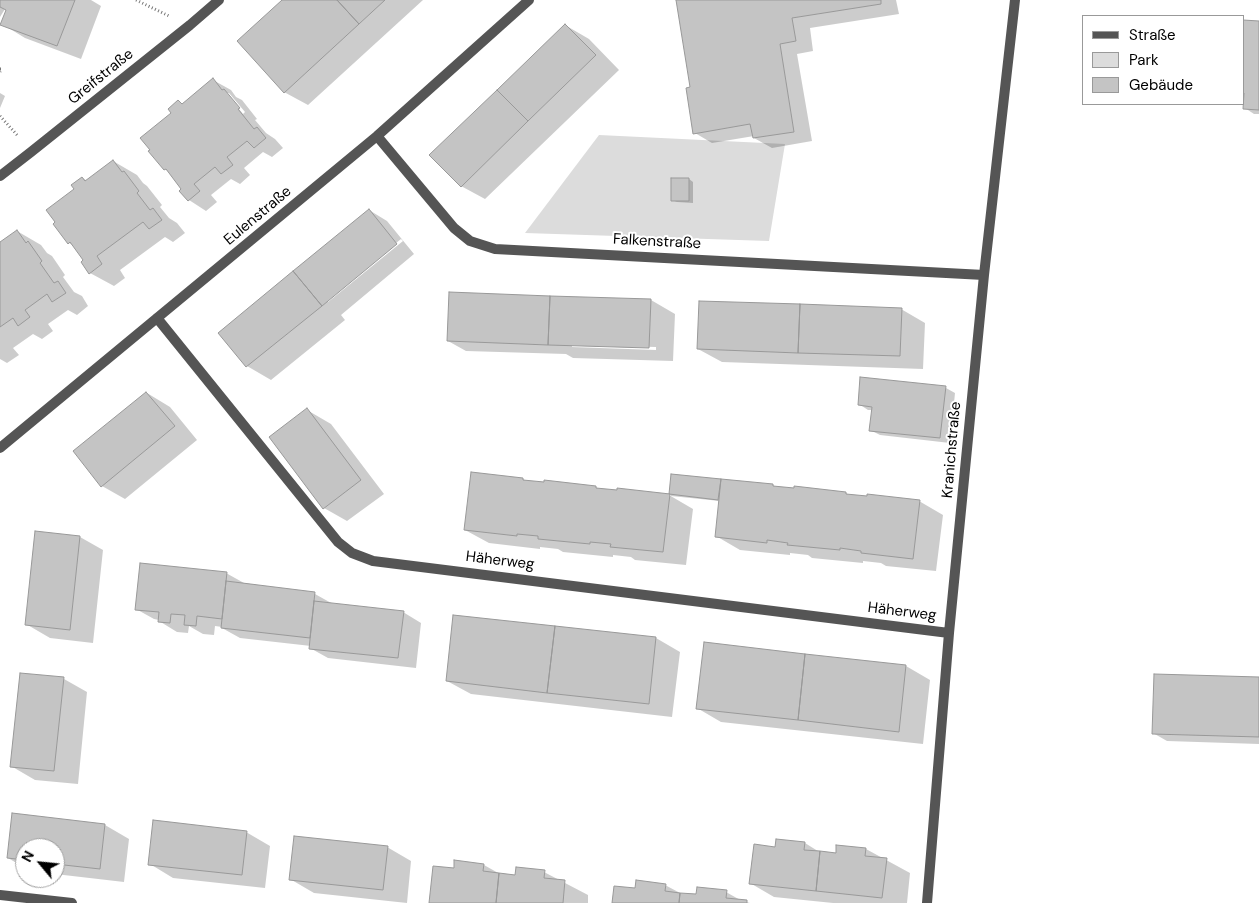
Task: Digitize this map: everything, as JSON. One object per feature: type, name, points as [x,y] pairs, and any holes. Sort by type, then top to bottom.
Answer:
[{"type":"street","name":"Greifstraße","points":[[0,176],[219,0]]},
{"type":"street","name":"Eulenstraße","points":[[0,448],[378,136],[529,0]]},
{"type":"street","name":"Kranichstraße","points":[[927,903],[949,633],[984,275],[1015,0]]},
{"type":"street","name":"Falkenstraße","points":[[378,136],[454,228],[470,241],[495,248],[984,275]]},
{"type":"street","name":"Häherweg","points":[[157,318],[338,542],[352,553],[373,560],[949,633]]},
{"type":"street","points":[[0,895],[72,903]]},
{"type":"path","points":[[136,0],[190,25]]},
{"type":"green space","points":[[599,135],[785,144],[769,241],[525,233]]},
{"type":"building","points":[[0,0],[75,0],[57,46],[0,25],[6,10],[0,7]]},
{"type":"building","points":[[282,0],[337,0],[359,24],[284,93],[237,41]]},
{"type":"building","points":[[337,0],[385,0],[359,24]]},
{"type":"building","points":[[676,0],[881,0],[881,4],[792,18],[796,41],[780,44],[794,132],[753,138],[750,124],[693,134],[686,88],[690,87]]},
{"type":"building","points":[[1244,20],[1259,21],[1259,110],[1243,109]]},
{"type":"building","points":[[565,24],[596,55],[528,121],[497,90]]},
{"type":"building","points":[[213,78],[240,108],[238,109],[254,129],[257,127],[266,138],[254,148],[247,141],[227,157],[233,165],[221,174],[215,167],[194,184],[200,191],[188,201],[179,191],[181,189],[166,169],[164,170],[148,151],[150,150],[140,138],[171,113],[168,109],[178,100],[182,104]]},
{"type":"building","points":[[497,90],[528,121],[461,187],[429,155]]},
{"type":"building","points":[[113,160],[139,191],[137,193],[150,210],[153,208],[162,220],[149,229],[143,222],[97,256],[102,264],[89,274],[81,262],[83,260],[70,242],[68,244],[53,224],[55,222],[46,210],[74,189],[71,185],[82,177],[85,181]]},
{"type":"building","points":[[671,178],[689,178],[689,201],[671,201]]},
{"type":"building","points":[[369,209],[397,244],[322,306],[293,271]]},
{"type":"building","points":[[17,230],[26,243],[28,241],[42,261],[40,263],[54,283],[58,281],[66,293],[52,302],[47,294],[25,310],[30,317],[18,326],[13,318],[0,327],[0,242]]},
{"type":"building","points":[[293,271],[322,306],[246,367],[218,333]]},
{"type":"building","points":[[449,292],[550,296],[548,345],[447,341]]},
{"type":"building","points":[[550,296],[651,299],[649,348],[548,345]]},
{"type":"building","points":[[699,301],[800,304],[798,353],[697,349]]},
{"type":"building","points":[[800,304],[902,308],[900,356],[798,353]]},
{"type":"building","points":[[860,377],[946,386],[940,438],[869,431],[872,407],[858,405]]},
{"type":"building","points":[[146,392],[175,426],[101,487],[73,451]]},
{"type":"building","points":[[307,408],[361,480],[323,509],[269,437]]},
{"type":"building","points":[[471,472],[523,478],[523,480],[544,482],[544,480],[596,486],[596,488],[617,490],[617,488],[670,494],[663,552],[610,547],[611,544],[590,542],[590,544],[538,539],[538,536],[517,534],[517,536],[464,530]]},
{"type":"building","points":[[671,474],[721,479],[718,500],[669,494]]},
{"type":"building","points":[[721,479],[773,484],[773,486],[794,488],[794,486],[846,492],[846,494],[867,496],[867,494],[920,500],[913,559],[861,553],[861,551],[840,548],[840,550],[787,545],[788,543],[767,540],[767,543],[715,537]]},
{"type":"building","points":[[35,531],[80,536],[70,630],[25,625]]},
{"type":"building","points":[[140,563],[227,572],[222,619],[197,616],[196,626],[184,625],[185,615],[171,614],[170,623],[158,622],[159,612],[135,610]]},
{"type":"building","points":[[226,581],[315,592],[310,638],[221,628]]},
{"type":"building","points":[[314,601],[404,611],[398,658],[309,649]]},
{"type":"building","points":[[453,615],[555,626],[547,693],[446,681]]},
{"type":"building","points":[[555,626],[656,637],[649,704],[547,693]]},
{"type":"building","points":[[704,642],[805,654],[798,720],[696,709]]},
{"type":"building","points":[[805,654],[906,665],[899,732],[798,720]]},
{"type":"building","points":[[20,673],[64,677],[54,771],[10,767]]},
{"type":"building","points":[[1154,674],[1259,677],[1259,737],[1152,734]]},
{"type":"building","points":[[12,813],[105,824],[100,869],[65,865],[65,838],[15,838],[15,859],[7,858]]},
{"type":"building","points":[[153,820],[247,831],[242,875],[148,865]]},
{"type":"building","points":[[294,836],[388,846],[383,890],[289,880]]},
{"type":"building","points":[[776,839],[805,842],[804,850],[820,851],[816,891],[749,884],[754,844],[775,847]]},
{"type":"building","points":[[836,845],[866,848],[865,856],[887,858],[882,898],[816,891],[820,851],[836,853]]},
{"type":"building","points":[[454,860],[484,864],[483,871],[499,873],[496,903],[429,903],[433,866],[454,868]]},
{"type":"building","points":[[516,867],[545,870],[544,878],[565,880],[563,903],[496,903],[499,873],[515,875]]},
{"type":"building","points":[[636,880],[666,884],[665,891],[680,893],[679,903],[612,903],[614,886],[635,888]]},
{"type":"building","points":[[697,887],[727,890],[726,898],[747,900],[747,903],[679,903],[680,893],[696,894]]}]
